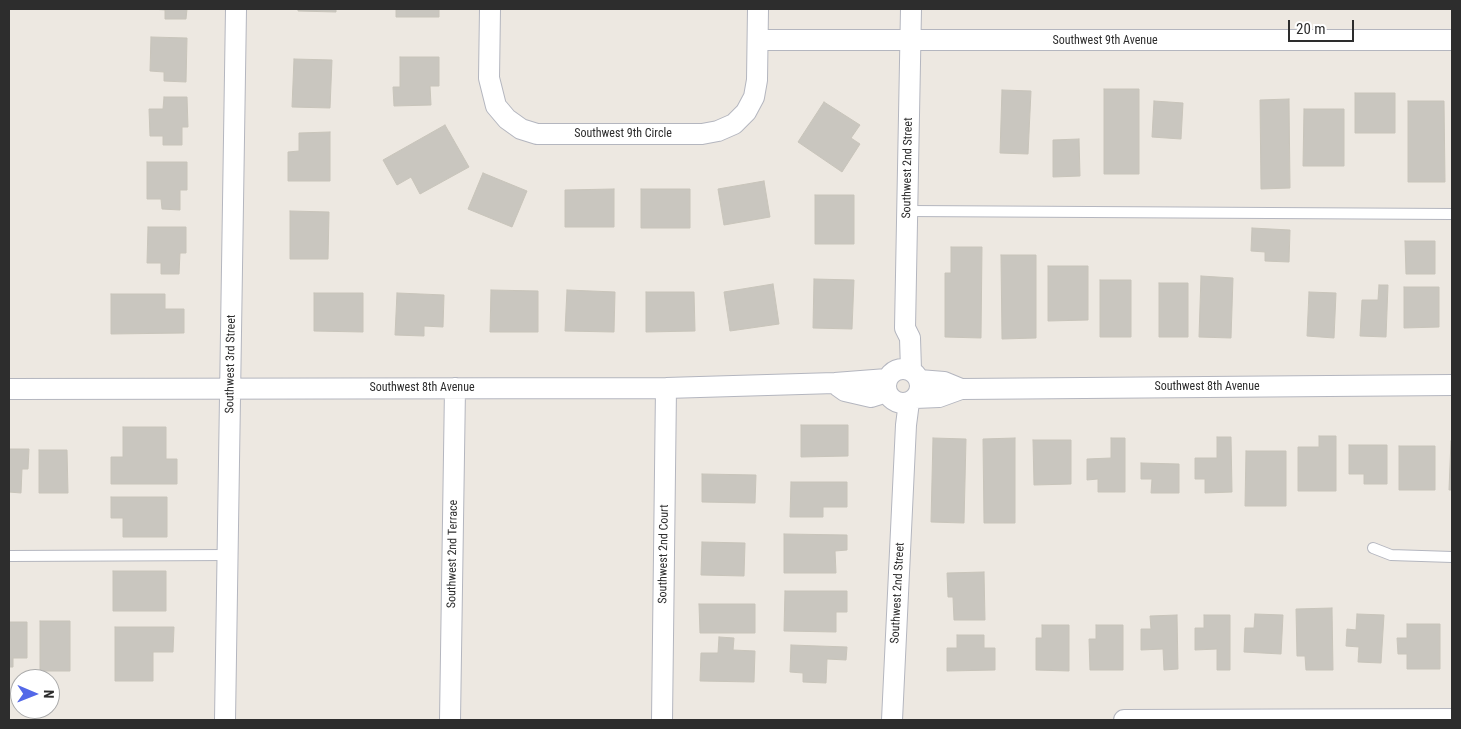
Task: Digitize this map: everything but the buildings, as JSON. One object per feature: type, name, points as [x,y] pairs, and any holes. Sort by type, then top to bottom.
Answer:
[{"type":"street","name":"Southwest 3rd Street","points":[[225,720],[236,9]]},
{"type":"street","name":"Southwest 9th Circle","points":[[490,9],[489,78],[496,106],[507,119],[521,129],[537,134],[702,134],[718,132],[734,124],[746,112],[754,97],[757,80],[758,9]]},
{"type":"street","name":"Southwest 2nd Street","points":[[892,720],[904,465],[893,449],[892,415],[902,387],[900,336],[906,328],[911,9]]},
{"type":"street","name":"Southwest 9th Avenue","points":[[758,40],[1452,40]]},
{"type":"street","name":"Southwest 8th Avenue","points":[[9,389],[666,388],[835,383],[845,391],[871,397],[902,387],[939,396],[961,389],[1452,385]]},
{"type":"street","name":"Southwest 2nd Terrace","points":[[450,720],[455,388]]},
{"type":"street","name":"Southwest 2nd Court","points":[[662,720],[666,388]]},
{"type":"street","points":[[1124,720],[1452,719]]},
{"type":"lane","points":[[908,211],[1452,214]]},
{"type":"lane","points":[[1373,548],[1391,555],[1452,557]]},
{"type":"lane","points":[[9,556],[228,555]]}]
